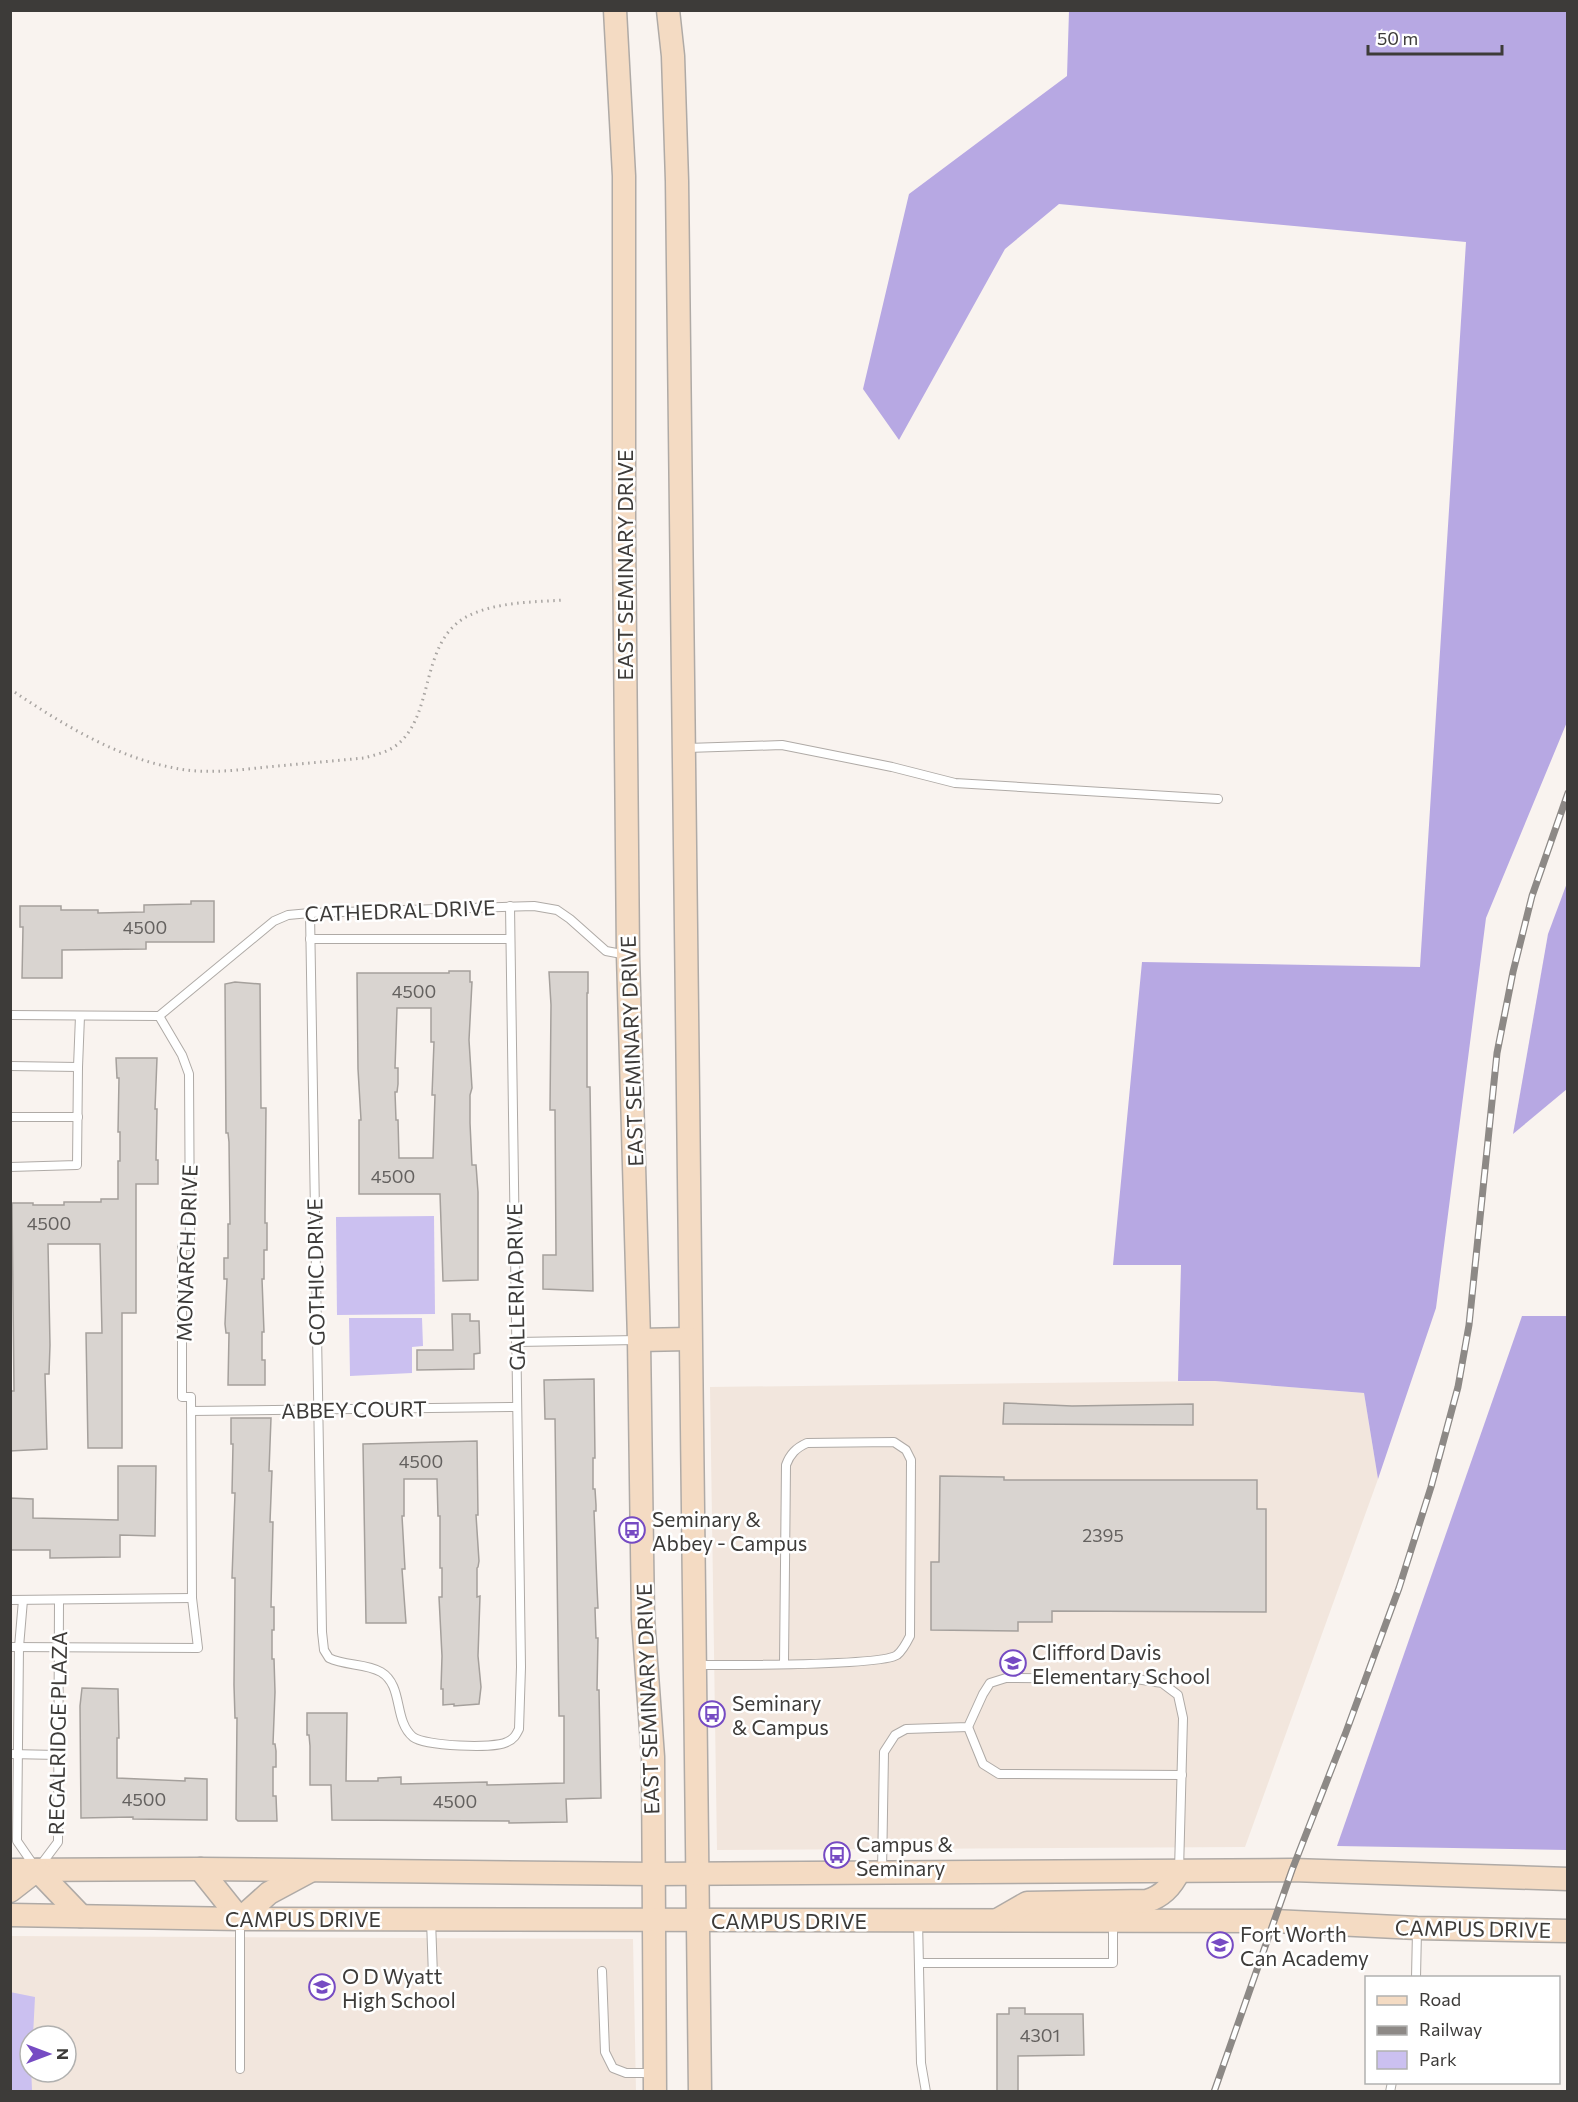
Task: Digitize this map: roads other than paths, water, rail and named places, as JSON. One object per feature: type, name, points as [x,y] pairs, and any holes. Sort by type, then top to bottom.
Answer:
[{"type":"main road","name":"EAST SEMINARY DRIVE","points":[[615,10],[624,176],[624,534],[628,955],[639,1340],[643,1619],[653,1757],[655,2082]]},
{"type":"main road","points":[[668,10],[673,56],[677,181],[689,1339],[700,2091]]},
{"type":"main road","points":[[639,1340],[689,1339]]},
{"type":"main road","points":[[200,1869],[240,1919],[269,1893],[312,1870]]},
{"type":"main road","points":[[10,1870],[200,1869],[653,1874],[1292,1870],[1568,1879]]},
{"type":"main road","points":[[10,1891],[37,1870]]},
{"type":"main road","points":[[37,1870],[81,1916]]},
{"type":"main road","points":[[998,1920],[1027,1903],[1147,1901],[1167,1890],[1179,1871]]},
{"type":"main road","name":"CAMPUS DRIVE","points":[[10,1915],[240,1919],[1274,1921],[1417,1928],[1568,1930]]},
{"type":"lane","points":[[683,748],[782,745],[892,766],[955,783],[1218,799]]},
{"type":"lane","name":"GALLERIA DRIVE","points":[[322,1632],[324,1650],[328,1659],[383,1673],[394,1688],[401,1718],[413,1737],[422,1741],[473,1747],[506,1743],[516,1737],[519,1729],[521,1667],[510,906]]},
{"type":"lane","name":"CATHEDRAL DRIVE","points":[[159,1016],[274,921],[288,915],[534,906],[557,910],[606,951],[628,955]]},
{"type":"lane","name":"GOTHIC DRIVE","points":[[310,913],[322,1632]]},
{"type":"lane","points":[[310,939],[510,939]]},
{"type":"lane","points":[[10,1015],[159,1016]]},
{"type":"lane","points":[[10,1167],[77,1165],[80,1016]]},
{"type":"lane","name":"MONARCH DRIVE","points":[[59,1647],[198,1648],[192,1598],[191,1397],[183,1397],[182,1386],[182,1246],[190,1246],[189,1074],[182,1055],[159,1016]]},
{"type":"lane","points":[[10,1066],[78,1067]]},
{"type":"lane","points":[[10,1117],[78,1118]]},
{"type":"lane","points":[[516,1342],[639,1340]]},
{"type":"lane","name":"ABBEY COURT","points":[[191,1411],[516,1407]]},
{"type":"lane","points":[[694,1665],[784,1664],[880,1661],[897,1655],[910,1636],[911,1460],[906,1450],[894,1442],[807,1443],[798,1446],[790,1454],[786,1465],[784,1664]]},
{"type":"lane","points":[[10,1600],[192,1598]]},
{"type":"lane","name":"REGALRIDGE PLAZA","points":[[23,1600],[15,1647],[14,1754],[17,1841],[37,1870],[58,1842],[59,1600]]},
{"type":"lane","points":[[15,1647],[59,1647]]},
{"type":"lane","points":[[1179,1871],[1182,1775],[1183,1718],[1178,1695],[1162,1683],[1136,1679],[1006,1678],[990,1683],[968,1727],[983,1764],[999,1774],[1182,1775]]},
{"type":"lane","points":[[882,1873],[884,1752],[895,1735],[906,1729],[968,1727]]},
{"type":"lane","points":[[14,1754],[58,1755]]},
{"type":"lane","points":[[240,1919],[240,2070]]},
{"type":"lane","points":[[430,1919],[433,1976]]},
{"type":"lane","points":[[918,1920],[921,2063],[926,2091]]},
{"type":"lane","points":[[919,1963],[1113,1963],[1113,1920]]},
{"type":"lane","points":[[1416,1976],[1417,1928]]},
{"type":"lane","points":[[602,1971],[605,2052],[614,2068],[655,2082]]},
{"type":"railway","points":[[1214,2092],[1292,1870],[1399,1588],[1431,1487],[1458,1387],[1469,1325],[1497,1053],[1513,972],[1532,896],[1568,793]]},
{"type":"place","name":"Seminary & Abbey - Campus","points":[[632,1530]]},
{"type":"place","name":"Clifford Davis Elementary School","points":[[1013,1663]]},
{"type":"place","name":"Seminary & Campus","points":[[712,1714]]},
{"type":"place","name":"Campus & Seminary","points":[[837,1855]]},
{"type":"place","name":"Fort Worth Can Academy","points":[[1220,1945]]},
{"type":"place","name":"O D Wyatt High School","points":[[322,1987]]}]
